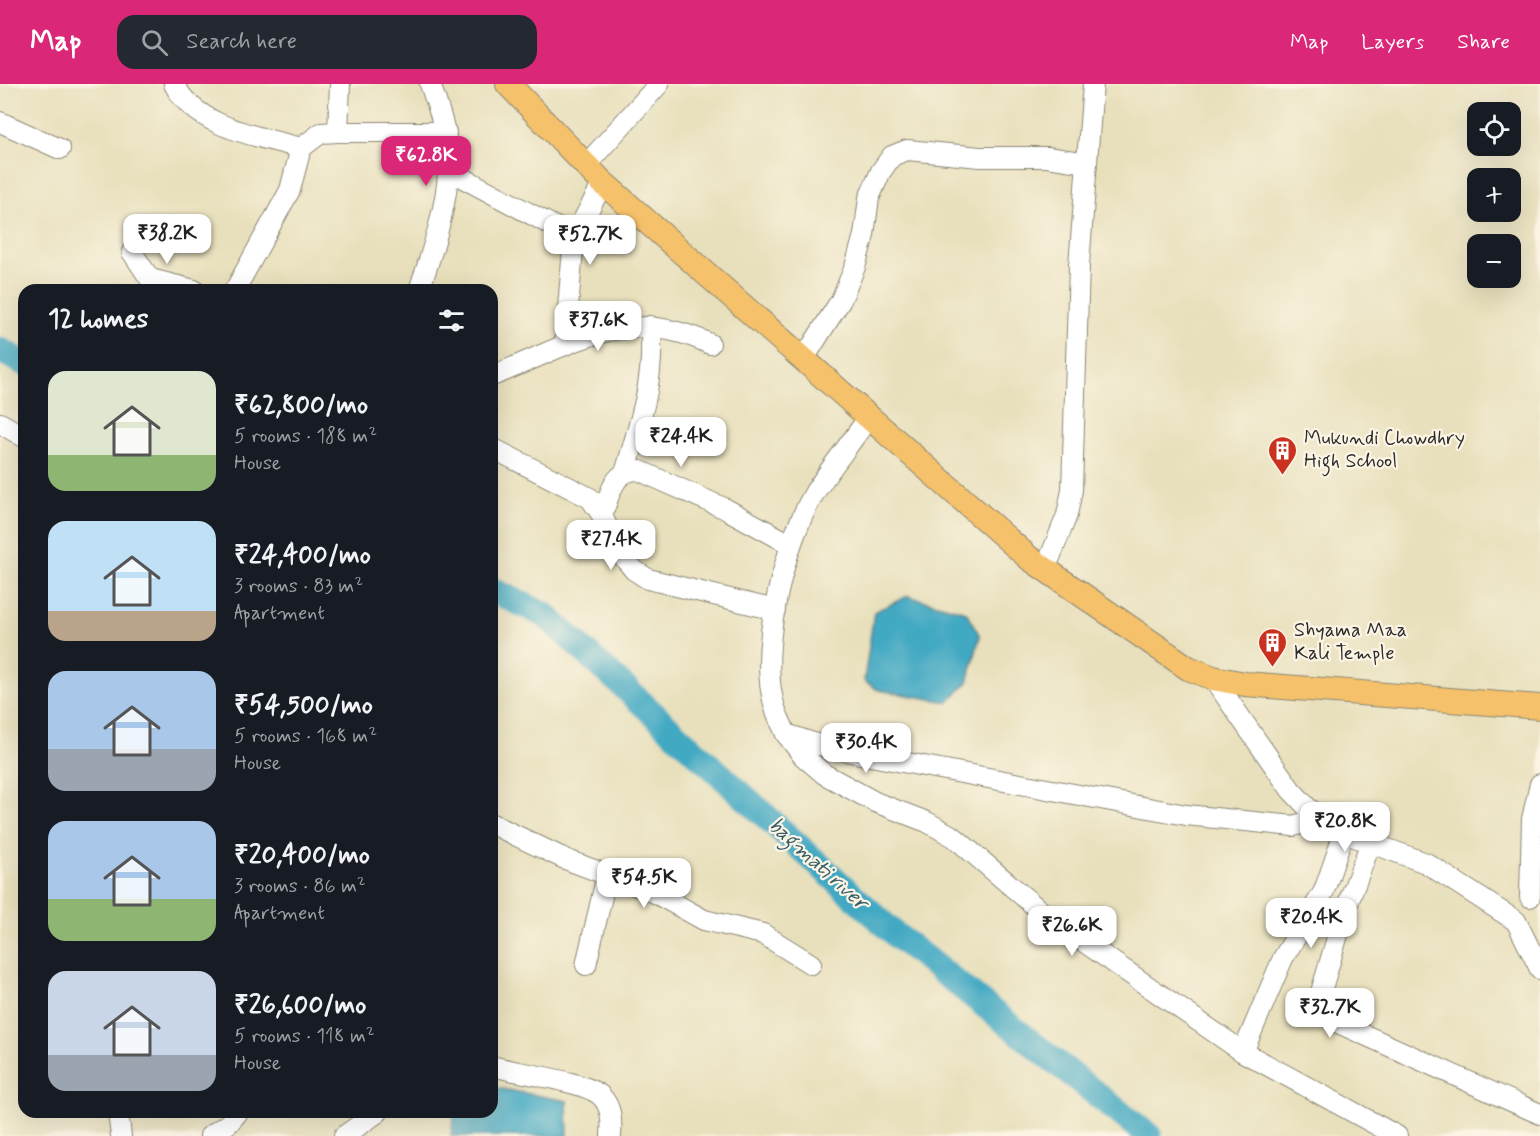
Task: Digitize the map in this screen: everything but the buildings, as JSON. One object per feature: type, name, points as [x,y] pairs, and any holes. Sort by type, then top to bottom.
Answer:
[{"type":"main road","points":[[508,84],[603,183],[868,418],[1046,570],[1188,668],[1213,678],[1308,690],[1540,707]]},
{"type":"street","points":[[174,84],[183,100],[200,114],[241,131],[301,148]]},
{"type":"street","points":[[338,132],[340,84]]},
{"type":"street","points":[[420,284],[439,222],[448,170],[446,132],[430,84]]},
{"type":"street","points":[[586,165],[659,84]]},
{"type":"street","points":[[1046,570],[1067,515],[1072,490],[1079,265],[1093,84]]},
{"type":"street","points":[[0,122],[60,148]]},
{"type":"street","points":[[238,284],[290,190],[301,148],[321,133],[446,132]]},
{"type":"street","points":[[803,360],[841,300],[861,246],[869,198],[881,171],[892,156],[907,150],[980,157],[1047,157],[1087,163]]},
{"type":"street","points":[[448,170],[574,237]]},
{"type":"street","points":[[565,344],[574,237],[603,183]]},
{"type":"street","points":[[132,252],[150,279],[170,284]]},
{"type":"street","points":[[602,515],[616,478],[626,470],[651,383],[653,353],[650,326]]},
{"type":"street","points":[[498,373],[602,330],[650,326],[686,332],[710,344]]},
{"type":"street","points":[[868,418],[815,492],[790,544],[775,610],[770,681],[774,704],[786,734],[802,756],[824,774],[875,802],[927,822],[954,837],[1045,915],[1243,1052],[1397,1136]]},
{"type":"street","points":[[0,423],[18,434]]},
{"type":"street","points":[[498,451],[590,498],[602,515],[617,549],[634,570],[648,579],[775,610]]},
{"type":"street","points":[[626,470],[638,470],[726,508],[790,544]]},
{"type":"street","points":[[1213,678],[1291,790],[1320,819],[1344,833],[1426,863],[1516,921],[1540,969]]},
{"type":"street","points":[[786,734],[819,745],[865,755],[1186,815],[1293,826],[1320,819]]},
{"type":"street","points":[[1516,921],[1521,906],[1535,896],[1532,819],[1540,784]]},
{"type":"street","points":[[498,827],[565,858],[654,893],[704,920],[763,934],[811,964]]},
{"type":"street","points":[[1243,1052],[1283,958],[1324,891],[1344,833]]},
{"type":"street","points":[[1371,842],[1344,914],[1321,992],[1327,1014],[1336,1022],[1540,1114]]},
{"type":"street","points":[[586,965],[607,874]]},
{"type":"street","points":[[498,1067],[567,1083],[600,1095],[610,1113],[611,1136]]},
{"type":"street","points":[[119,1118],[121,1136]]},
{"type":"street","points":[[210,1136],[233,1118]]},
{"type":"street","points":[[344,1136],[370,1118]]},
{"type":"water","points":[[908,596],[966,612],[980,636],[968,682],[948,702],[878,690],[864,681],[874,612]]},
{"type":"water","points":[[498,1088],[567,1101],[568,1136],[451,1136],[453,1118],[498,1118]]},
{"type":"waterway","name":"bagmati river","points":[[0,350],[18,360]]},
{"type":"waterway","name":"bagmati river","points":[[498,593],[545,615],[896,935],[1149,1136]]},
{"type":"place","name":"Mukundi Chowdhry High School","points":[[1283,476]]},
{"type":"place","name":"Shyama Maa Kali Temple","points":[[1273,668]]}]
